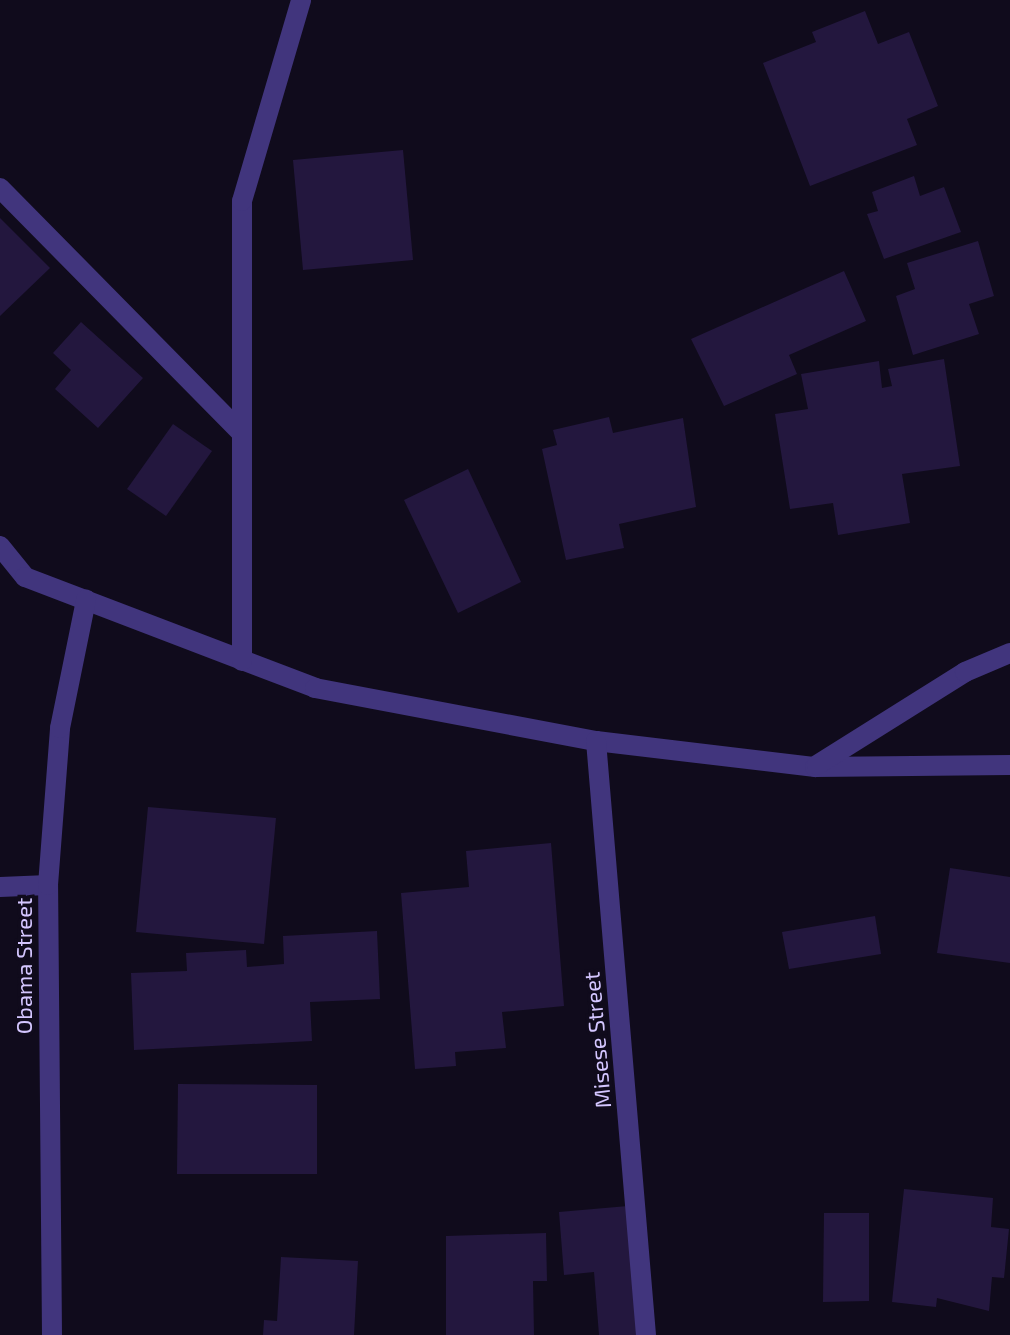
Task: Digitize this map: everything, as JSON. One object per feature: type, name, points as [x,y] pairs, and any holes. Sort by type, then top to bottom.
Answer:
[{"type":"street","points":[[242,661],[242,201],[301,0]]},
{"type":"street","points":[[0,188],[242,433]]},
{"type":"street","points":[[0,546],[25,577],[315,688],[596,741],[815,767],[1010,765]]},
{"type":"street","name":"Obama Street","points":[[52,1335],[48,885],[60,728],[86,600]]},
{"type":"street","points":[[815,767],[965,672],[1010,653]]},
{"type":"street","name":"Misese Street","points":[[596,741],[646,1335]]},
{"type":"street","points":[[0,887],[48,885]]},
{"type":"building","points":[[865,11],[878,44],[909,32],[938,106],[907,119],[917,145],[810,186],[763,63],[816,42],[812,32]]},
{"type":"building","points":[[403,150],[413,260],[303,270],[293,160]]},
{"type":"building","points":[[914,176],[920,196],[944,187],[961,232],[884,259],[867,214],[878,211],[872,192]]},
{"type":"building","points":[[0,218],[50,268],[0,316]]},
{"type":"building","points":[[978,241],[994,296],[969,304],[979,334],[913,355],[896,296],[915,289],[907,263]]},
{"type":"building","points":[[844,271],[866,321],[789,355],[797,374],[724,406],[691,339]]},
{"type":"building","points":[[81,322],[143,378],[98,428],[55,389],[71,370],[53,353]]},
{"type":"building","points":[[944,359],[960,466],[902,474],[910,523],[838,535],[833,503],[790,509],[775,414],[808,409],[801,374],[879,361],[882,388],[892,386],[888,369]]},
{"type":"building","points":[[609,417],[613,433],[683,418],[696,507],[619,524],[624,548],[566,560],[542,449],[557,445],[553,430]]},
{"type":"building","points":[[173,424],[212,451],[166,516],[127,489]]},
{"type":"building","points":[[468,469],[521,582],[458,613],[404,500]]},
{"type":"building","points":[[148,807],[276,818],[264,944],[136,932]]},
{"type":"building","points":[[551,843],[564,1006],[502,1012],[506,1048],[455,1052],[456,1066],[415,1069],[401,893],[469,887],[466,851]]},
{"type":"building","points":[[950,868],[1010,877],[1010,963],[937,953]]},
{"type":"building","points":[[875,916],[881,954],[789,969],[782,932]]},
{"type":"building","points":[[377,931],[380,999],[310,1002],[312,1041],[134,1050],[131,973],[187,971],[186,953],[246,950],[247,967],[284,964],[283,936]]},
{"type":"building","points":[[178,1084],[317,1085],[317,1174],[177,1174]]},
{"type":"building","points":[[904,1189],[993,1198],[991,1227],[1009,1229],[1004,1278],[992,1277],[989,1311],[937,1298],[936,1307],[892,1302]]},
{"type":"building","points":[[628,1206],[638,1335],[599,1335],[594,1272],[564,1275],[559,1212]]},
{"type":"building","points":[[824,1213],[869,1213],[869,1301],[823,1302]]},
{"type":"building","points":[[546,1233],[547,1281],[533,1281],[534,1335],[446,1335],[446,1236]]},
{"type":"building","points":[[281,1257],[358,1261],[354,1335],[263,1335],[264,1320],[277,1321]]}]
